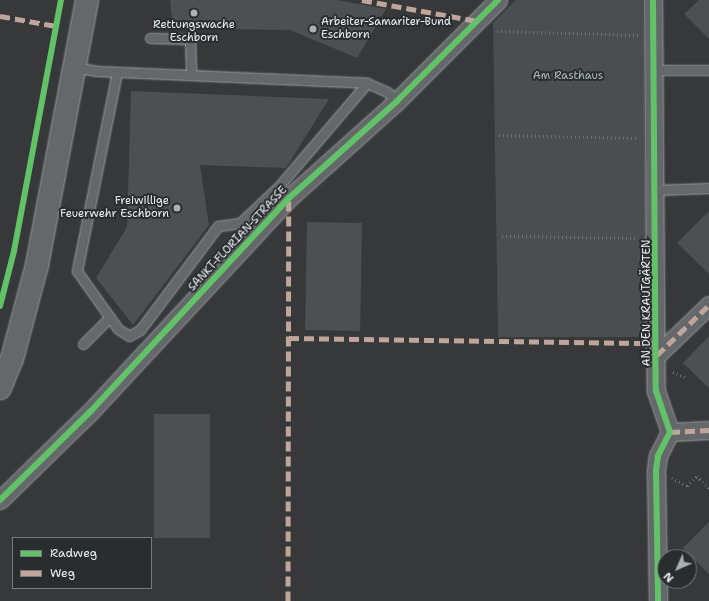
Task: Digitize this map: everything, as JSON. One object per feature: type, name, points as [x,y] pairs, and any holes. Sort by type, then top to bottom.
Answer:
[{"type":"main road","points":[[0,388],[12,359],[37,266],[88,0]]},
{"type":"street","name":"SANKT-FLORIAN-STRASSE","points":[[0,500],[90,412],[289,198],[398,101],[498,0]]},
{"type":"street","name":"AN DEN KRAUTGÄRTEN","points":[[653,0],[656,70],[656,391],[670,432]]},
{"type":"street","name":"AN DEN KRAUTGÄRTEN","points":[[657,355],[709,305]]},
{"type":"street","points":[[658,601],[656,470],[658,456],[670,432],[709,430]]},
{"type":"lane","points":[[150,38],[190,39],[191,75]]},
{"type":"lane","points":[[74,67],[117,72],[367,83],[387,92],[398,101]]},
{"type":"lane","points":[[656,70],[709,70]]},
{"type":"lane","points":[[117,72],[77,271],[123,334],[135,334],[218,226],[240,223],[280,185],[367,83]]},
{"type":"lane","points":[[656,190],[709,188]]},
{"type":"lane","points":[[83,344],[110,317]]},
{"type":"path","points":[[497,31],[655,35]]},
{"type":"path","points":[[499,135],[656,138]]},
{"type":"path","points":[[502,236],[657,238]]},
{"type":"path","points":[[656,470],[687,486],[697,476],[709,488]]},
{"type":"green space","name":"Am Rasthaus","points":[[516,0],[643,0],[646,337],[498,337],[493,23]]},
{"type":"building","name":"Arbeiter-Samariter-Bund Eschborn","points":[[170,0],[337,0],[386,9],[357,58],[290,30],[173,28]]},
{"type":"building","points":[[699,0],[709,0],[709,39],[684,14]]},
{"type":"building","name":"Freiwillige Feuerwehr Eschborn","points":[[131,91],[329,99],[286,168],[200,165],[209,225],[133,325],[96,278],[127,227]]},
{"type":"building","points":[[709,211],[709,274],[677,243]]},
{"type":"building","points":[[307,222],[362,223],[360,331],[305,330]]},
{"type":"building","points":[[709,336],[709,388],[683,363]]},
{"type":"building","points":[[154,414],[210,414],[210,538],[154,538]]},
{"type":"building","points":[[709,522],[709,574],[697,562],[697,549],[683,548]]},
{"type":"marked path","points":[[362,0],[477,21]]},
{"type":"marked path","points":[[0,16],[56,26]]},
{"type":"marked path","points":[[288,601],[289,198]]},
{"type":"marked path","points":[[657,355],[709,305]]},
{"type":"marked path","points":[[289,338],[657,343]]},
{"type":"marked path","points":[[670,432],[709,430]]},
{"type":"cycle path","points":[[0,306],[14,251],[61,0]]},
{"type":"cycle path","points":[[0,500],[90,412],[289,198],[397,101],[498,0]]},
{"type":"cycle path","points":[[653,0],[656,391],[670,432],[658,456],[656,470],[658,601]]},
{"type":"place","name":"Rettungswache Eschborn","points":[[194,13]]},
{"type":"place","name":"Arbeiter-Samariter-Bund Eschborn","points":[[313,29]]},
{"type":"place","name":"Freiwillige Feuerwehr Eschborn","points":[[177,208]]}]
